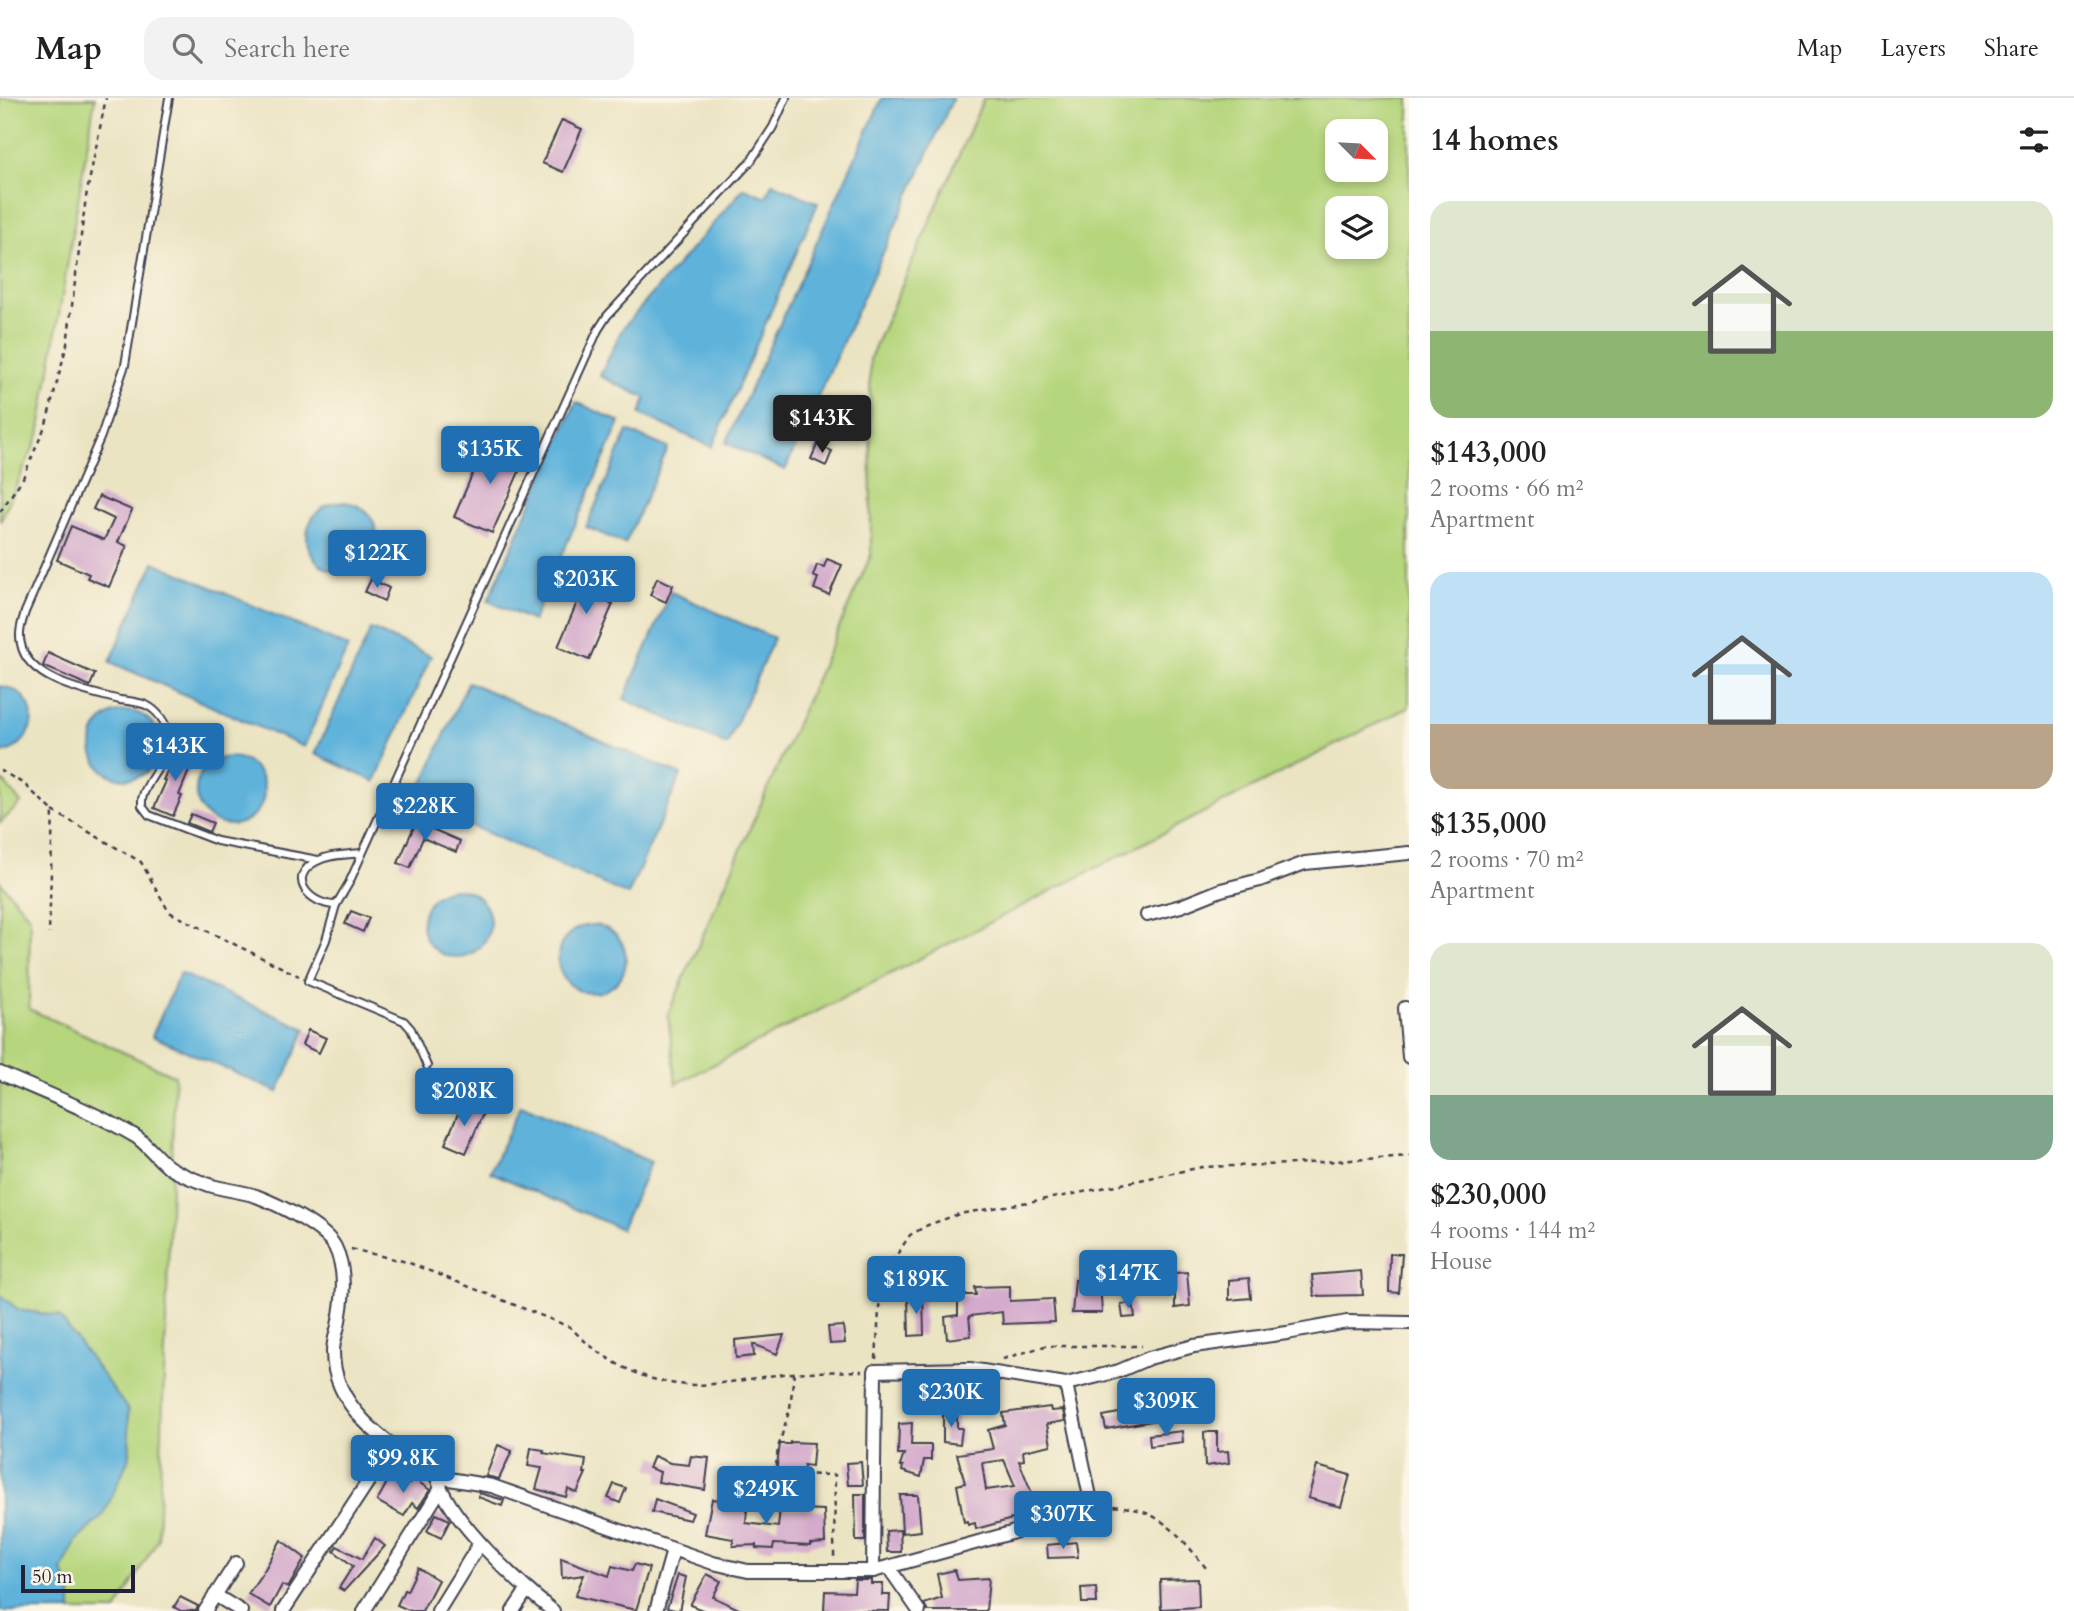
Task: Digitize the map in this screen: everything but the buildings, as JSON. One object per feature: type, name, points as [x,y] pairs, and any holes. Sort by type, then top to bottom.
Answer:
[{"type":"street","points":[[1147,915],[1305,863],[1409,853]]},
{"type":"street","points":[[1405,1008],[1409,1057]]},
{"type":"street","points":[[0,1073],[137,1138],[168,1167],[209,1185],[256,1196],[284,1209],[314,1226],[335,1246],[343,1286],[333,1351],[338,1381],[349,1402],[362,1419],[439,1483],[480,1543],[527,1590],[553,1611]]},
{"type":"street","points":[[873,1571],[875,1370],[970,1369],[1066,1384],[1119,1371],[1149,1358],[1194,1346],[1348,1322],[1409,1322]]},
{"type":"street","points":[[439,1483],[492,1486],[713,1563],[748,1570],[873,1571],[1011,1533],[1092,1506],[1066,1384]]},
{"type":"street","points":[[284,1611],[392,1445]]},
{"type":"street","points":[[364,1611],[439,1483]]},
{"type":"street","points":[[438,1611],[480,1543]]},
{"type":"street","points":[[656,1611],[673,1550]]},
{"type":"street","points":[[205,1611],[236,1563]]},
{"type":"street","points":[[889,1568],[919,1611]]},
{"type":"street","points":[[513,1611],[527,1590]]},
{"type":"street","points":[[215,1595],[241,1611]]},
{"type":"lane","points":[[169,98],[125,365],[101,436],[24,612],[21,645],[29,660],[46,675],[75,688],[147,705],[165,723],[169,736],[166,751],[142,799],[142,806],[149,815],[217,841],[318,860]]},
{"type":"lane","points":[[427,1066],[411,1029],[404,1021],[308,981],[326,940],[337,905],[598,330],[607,316],[751,161],[773,127],[786,98]]},
{"type":"lane","points":[[337,905],[321,903],[307,893],[302,886],[303,876],[309,866],[318,860],[329,856],[361,853]]},
{"type":"path","points":[[0,512],[23,478],[46,424],[67,344],[86,197],[106,98]]},
{"type":"path","points":[[0,770],[24,784],[53,811],[141,862],[169,912],[308,981]]},
{"type":"path","points":[[49,934],[53,811]]},
{"type":"path","points":[[335,1246],[407,1262],[570,1327],[591,1348],[621,1366],[661,1382],[694,1385],[794,1373],[875,1370],[884,1273],[910,1235],[928,1225],[959,1214],[1069,1195],[1202,1167],[1409,1156]]},
{"type":"path","points":[[995,1361],[1045,1346],[1154,1346]]},
{"type":"path","points":[[794,1373],[790,1408],[778,1448],[775,1475],[835,1475],[833,1572]]},
{"type":"path","points":[[1092,1506],[1112,1506],[1152,1514],[1181,1537],[1206,1568]]},
{"type":"green space","points":[[0,98],[95,98],[39,435],[0,522]]},
{"type":"green space","points":[[984,98],[1409,98],[1409,707],[676,1084],[668,1014],[871,555],[870,358]]},
{"type":"green space","points":[[0,781],[5,783],[21,803],[0,823]]},
{"type":"green space","points":[[0,882],[30,917],[29,1009],[175,1076],[158,1539],[116,1611],[71,1611],[71,1590],[62,1570],[76,1541],[104,1514],[128,1410],[59,1316],[19,1310],[0,1295]]},
{"type":"water","points":[[882,98],[953,98],[785,470],[726,443]]},
{"type":"water","points":[[772,183],[818,203],[712,447],[640,414],[646,398],[600,376],[622,329],[744,188],[766,197]]},
{"type":"water","points":[[576,402],[620,422],[533,621],[488,601]]},
{"type":"water","points":[[628,431],[668,448],[625,544],[586,527]]},
{"type":"water","points":[[342,502],[367,512],[377,537],[367,562],[342,572],[317,562],[307,537],[317,512]]},
{"type":"water","points":[[154,562],[348,647],[304,747],[110,662]]},
{"type":"water","points":[[671,592],[774,638],[727,745],[624,699]]},
{"type":"water","points":[[371,629],[431,656],[375,782],[315,754]]},
{"type":"water","points":[[468,682],[681,775],[628,895],[415,801]]},
{"type":"water","points":[[0,686],[14,690],[24,697],[32,718],[24,739],[2,753],[0,753]]},
{"type":"water","points":[[126,711],[139,714],[150,721],[157,732],[160,745],[157,758],[150,769],[139,776],[126,779],[113,776],[102,769],[95,758],[92,745],[95,732],[102,721],[113,714]]},
{"type":"water","points":[[230,757],[243,760],[254,767],[261,778],[264,791],[261,804],[254,815],[243,822],[230,825],[217,822],[206,815],[199,804],[196,791],[199,778],[206,767],[217,760]]},
{"type":"water","points":[[456,889],[469,892],[480,899],[487,910],[490,923],[487,936],[480,947],[469,954],[456,957],[443,954],[432,947],[425,936],[422,923],[425,910],[432,899],[443,892]]},
{"type":"water","points":[[592,925],[605,928],[616,935],[623,946],[626,959],[623,972],[616,983],[605,990],[592,993],[579,990],[568,983],[561,972],[558,959],[561,946],[568,935],[579,928]]},
{"type":"water","points":[[180,973],[306,1029],[278,1092],[152,1036]]},
{"type":"water","points":[[521,1105],[651,1162],[621,1229],[490,1172]]},
{"type":"water","points":[[0,1295],[19,1310],[59,1316],[128,1410],[130,1456],[104,1514],[76,1541],[62,1570],[71,1590],[71,1611],[0,1611]]}]
